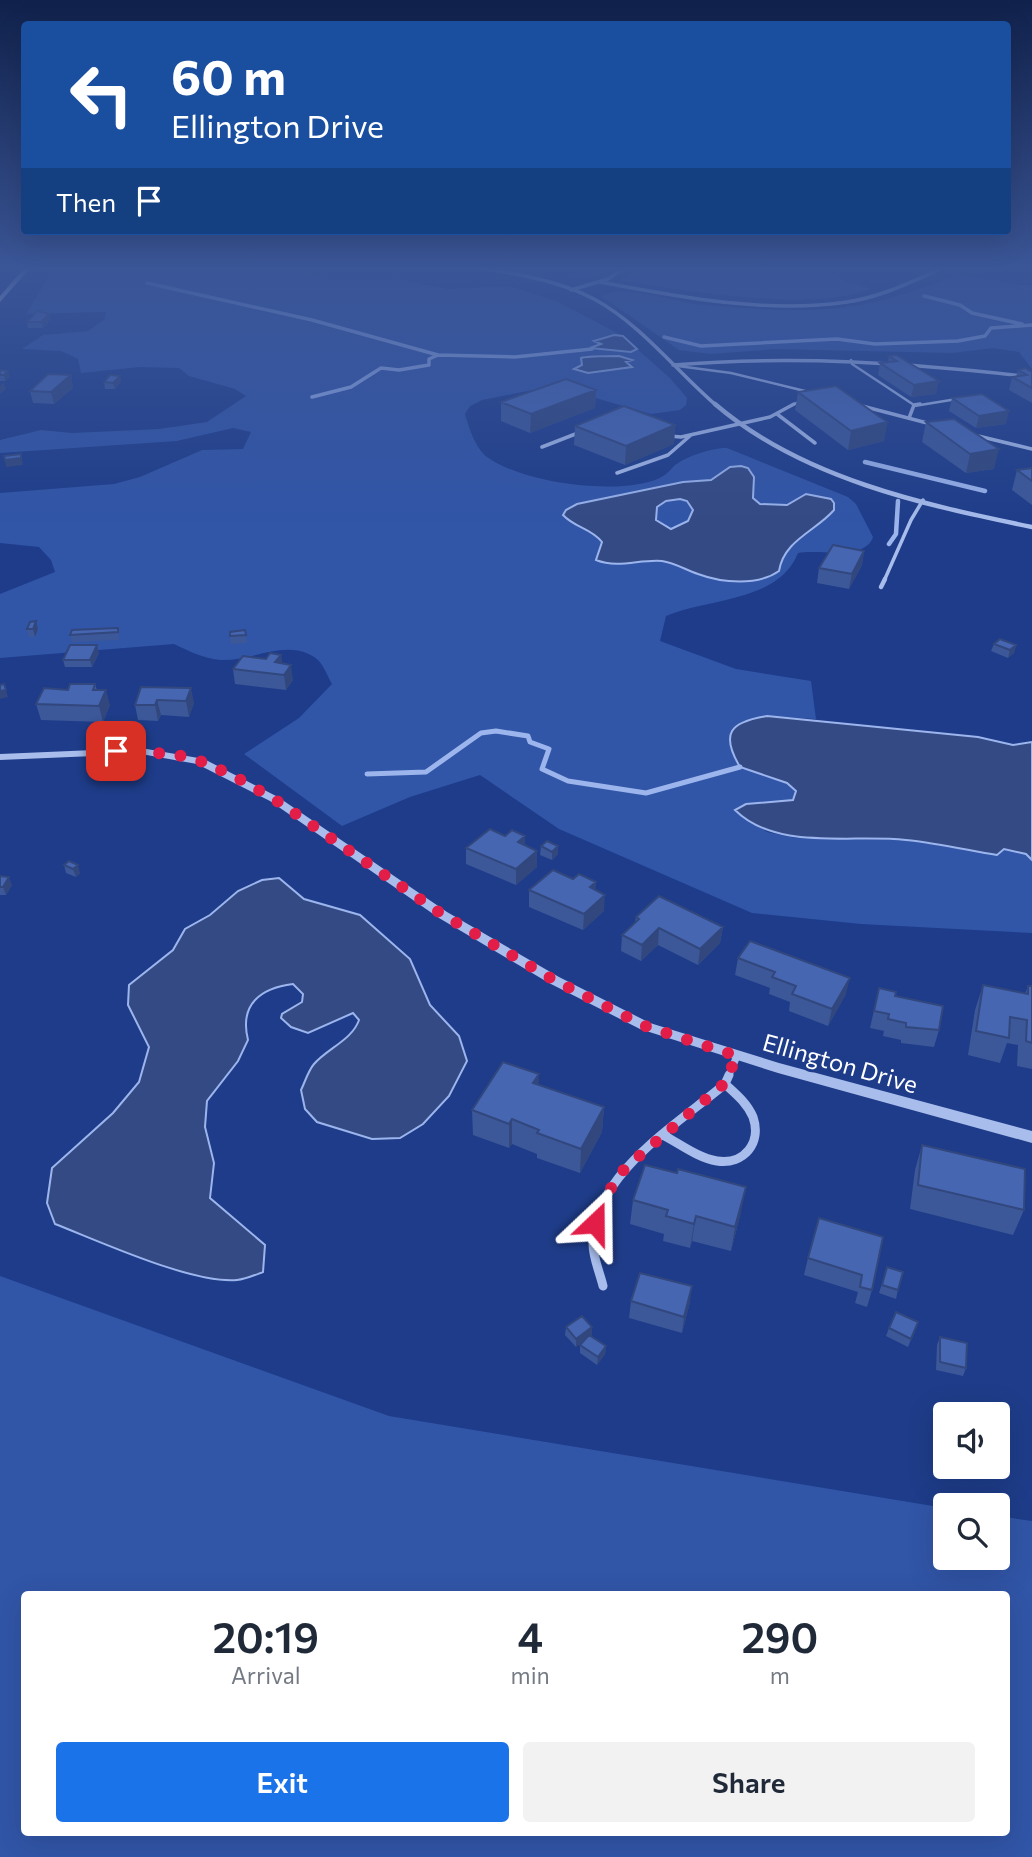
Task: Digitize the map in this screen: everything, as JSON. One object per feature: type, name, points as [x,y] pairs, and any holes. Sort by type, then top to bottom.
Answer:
[{"type":"street","points":[[659,353],[739,423],[827,467],[923,500],[1032,527]]},
{"type":"street","points":[[673,365],[785,359],[851,360],[1032,377]]},
{"type":"street","name":"Ellington Drive","points":[[0,757],[141,751],[200,761],[274,799],[443,915],[586,998],[645,1026],[737,1056],[1032,1137]]},
{"type":"street","points":[[603,1286],[593,1246],[602,1201],[625,1168],[724,1084],[737,1056]]},
{"type":"street","points":[[663,1135],[716,1161],[738,1161],[749,1153],[756,1141],[753,1121],[748,1108],[724,1084]]},
{"type":"lane","points":[[851,360],[852,364],[914,405],[963,398]]},
{"type":"lane","points":[[657,433],[668,436],[691,435],[778,414],[813,393],[731,373],[673,365]]},
{"type":"lane","points":[[858,405],[933,424]]},
{"type":"lane","points":[[908,418],[914,405]]},
{"type":"lane","points":[[778,414],[815,443]]},
{"type":"lane","points":[[542,447],[580,432]]},
{"type":"lane","points":[[970,434],[1032,449]]},
{"type":"lane","points":[[617,473],[670,453],[685,444],[691,435]]},
{"type":"lane","points":[[881,587],[901,549],[914,511],[923,500]]},
{"type":"shaded area","points":[[65,353],[641,353],[670,378],[687,398],[686,405],[680,410],[651,414],[592,397],[538,389],[482,400],[470,406],[465,414],[473,437],[487,457],[522,474],[567,484],[591,486],[634,485],[656,480],[691,456],[727,448],[848,497],[856,504],[873,537],[861,549],[852,552],[798,553],[789,569],[759,590],[666,616],[660,641],[736,669],[811,681],[816,719],[767,716],[746,720],[761,775],[787,783],[797,791],[794,800],[746,804],[736,810],[767,832],[796,838],[906,840],[997,855],[1004,849],[1026,854],[1032,860],[1032,933],[861,924],[752,913],[559,829],[480,775],[410,797],[342,826],[244,754],[299,718],[332,684],[320,662],[307,653],[283,650],[221,660],[174,644],[0,658],[0,594],[55,572],[51,560],[39,547],[0,543],[0,493],[114,484],[140,477],[202,450],[243,449],[251,432],[233,428],[177,441],[0,453],[0,440],[41,430],[72,433],[159,429],[207,422],[246,396],[235,389],[189,376],[179,368],[140,367],[81,373],[78,359]]},
{"type":"shaded area","points":[[1020,353],[1032,353],[1032,369]]},
{"type":"shaded area","points":[[619,356],[632,360],[626,362],[632,367],[588,373],[574,369],[582,365],[581,358]]},
{"type":"shaded area","points":[[730,467],[748,468],[754,477],[753,498],[760,504],[787,505],[806,494],[831,499],[834,503],[834,510],[787,551],[779,571],[761,579],[740,582],[718,579],[662,561],[604,563],[596,560],[602,542],[563,515],[577,504],[683,482],[711,480]],"holes":[[[666,501],[687,501],[693,510],[688,521],[671,529],[656,520],[657,507]]]},
{"type":"shaded area","points":[[767,716],[978,737],[1013,745],[1032,742],[1032,860],[1026,854],[1004,849],[997,855],[906,840],[793,836],[752,823],[735,810],[746,804],[793,800],[796,791],[787,783],[740,767],[734,755],[730,738],[732,731],[744,722]]},
{"type":"shaded area","points":[[279,878],[304,899],[360,915],[410,959],[430,1005],[459,1036],[467,1061],[449,1096],[423,1124],[400,1138],[372,1139],[317,1122],[305,1109],[301,1090],[308,1073],[320,1058],[351,1033],[359,1020],[353,1013],[308,1033],[291,1027],[281,1018],[282,1014],[302,1002],[303,994],[293,984],[271,989],[255,1000],[250,1008],[246,1027],[248,1040],[238,1061],[207,1101],[205,1127],[214,1163],[210,1198],[265,1245],[263,1272],[237,1280],[196,1275],[146,1260],[55,1224],[47,1203],[52,1168],[113,1113],[139,1082],[149,1047],[128,1005],[129,985],[173,950],[185,929],[210,915],[238,891],[262,880]]},
{"type":"shaded area","points":[[0,1276],[389,1416],[933,1506],[933,1570],[1010,1570],[1010,1518],[1032,1521],[1032,1857],[0,1857]]},
{"type":"building","points":[[896,355],[939,381],[914,385],[880,363],[897,361],[889,356]]},
{"type":"building","points":[[1025,368],[1032,372],[1032,388],[1012,377],[1027,375],[1018,370]]},
{"type":"building","points":[[48,374],[71,375],[51,392],[30,391]]},
{"type":"building","points":[[110,375],[120,376],[113,383],[104,382]]},
{"type":"building","points":[[566,379],[596,390],[531,414],[501,402]]},
{"type":"building","points":[[836,386],[887,422],[851,431],[798,392]]},
{"type":"building","points":[[982,394],[1009,411],[979,416],[952,398]]},
{"type":"building","points":[[624,406],[675,425],[626,446],[575,426]]},
{"type":"building","points":[[954,419],[999,449],[970,454],[926,422]]},
{"type":"building","points":[[21,454],[21,458],[5,460],[4,456]]},
{"type":"building","points":[[1032,468],[1032,481],[1017,470]]},
{"type":"building","points":[[833,545],[864,551],[852,574],[819,568]]},
{"type":"building","points":[[36,621],[33,629],[27,629],[30,622]]},
{"type":"building","points":[[118,628],[118,632],[70,635],[72,630]]},
{"type":"building","points":[[245,630],[246,635],[230,636],[230,632]]},
{"type":"building","points":[[1000,639],[1016,645],[1010,650],[994,644]]},
{"type":"building","points":[[70,645],[97,645],[90,660],[63,660]]},
{"type":"building","points":[[270,653],[281,655],[275,662],[291,665],[284,675],[233,669],[243,656],[266,659]]},
{"type":"building","points":[[4,684],[6,690],[0,691],[0,685]]},
{"type":"building","points":[[70,684],[95,684],[93,690],[106,690],[99,706],[36,704],[44,688],[68,690]]},
{"type":"building","points":[[141,687],[191,688],[186,701],[157,700],[155,705],[135,705]]},
{"type":"building","points":[[490,829],[505,836],[512,830],[525,836],[518,842],[537,851],[516,869],[466,848]]},
{"type":"building","points":[[547,841],[558,846],[552,852],[541,846]]},
{"type":"building","points":[[69,861],[78,865],[73,869],[64,865]]},
{"type":"building","points":[[553,870],[573,879],[579,874],[596,882],[590,887],[605,895],[584,914],[529,890]]},
{"type":"building","points":[[0,876],[9,877],[3,887],[0,887]]},
{"type":"building","points":[[659,896],[723,927],[700,949],[659,928],[642,945],[622,935],[639,919],[636,917]]},
{"type":"building","points":[[750,941],[850,978],[832,1009],[792,994],[796,986],[772,977],[775,972],[738,958]]},
{"type":"building","points":[[983,985],[1028,994],[1028,986],[1032,986],[1032,1043],[1026,1041],[1027,1020],[1010,1017],[1009,1038],[976,1031]]},
{"type":"building","points":[[879,988],[896,992],[895,996],[943,1006],[939,1030],[906,1027],[906,1023],[888,1019],[889,1014],[874,1011]]},
{"type":"building","points":[[503,1062],[539,1074],[533,1083],[604,1107],[581,1149],[537,1133],[539,1130],[512,1119],[509,1124],[472,1110]]},
{"type":"building","points":[[922,1145],[1025,1169],[1024,1210],[918,1185]]},
{"type":"building","points":[[645,1165],[677,1173],[678,1169],[746,1187],[735,1227],[696,1216],[694,1224],[666,1216],[668,1210],[633,1200]]},
{"type":"building","points":[[819,1218],[883,1237],[872,1290],[860,1287],[862,1275],[808,1258]]},
{"type":"building","points":[[887,1267],[903,1272],[898,1290],[882,1285]]},
{"type":"building","points":[[640,1273],[692,1286],[684,1317],[631,1301]]},
{"type":"building","points":[[896,1312],[918,1322],[911,1339],[889,1328]]},
{"type":"building","points":[[582,1316],[592,1327],[576,1339],[566,1327]]},
{"type":"building","points":[[589,1335],[606,1346],[598,1357],[580,1345]]},
{"type":"building","points":[[940,1337],[967,1343],[966,1368],[940,1362]]},
{"type":"waterway","points":[[430,353],[438,355]]},
{"type":"waterway","points":[[438,355],[515,357],[557,353]]},
{"type":"waterway","points":[[312,397],[351,387],[381,368],[399,370],[429,365],[429,359],[438,355]]},
{"type":"waterway","points":[[865,462],[985,491]]},
{"type":"waterway","points":[[889,544],[896,534],[898,501]]},
{"type":"waterway","points":[[367,774],[426,772],[481,733],[496,731],[528,736],[530,742],[549,749],[542,769],[568,781],[646,793],[740,767]]},
{"type":"route","points":[[116,751],[174,754],[200,761],[232,775],[274,799],[443,915],[586,998],[645,1026],[737,1056],[724,1084],[716,1092],[625,1168],[602,1201],[595,1223]]}]
